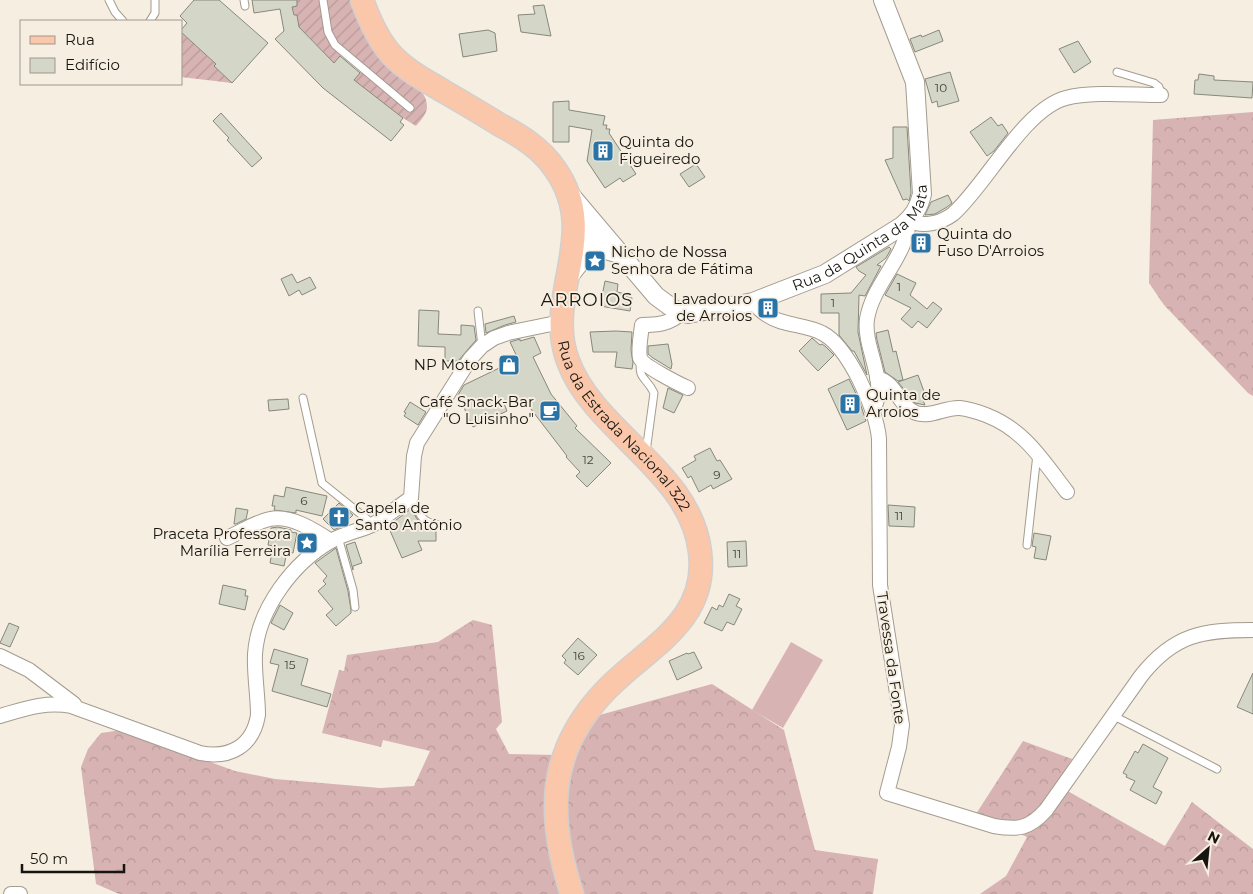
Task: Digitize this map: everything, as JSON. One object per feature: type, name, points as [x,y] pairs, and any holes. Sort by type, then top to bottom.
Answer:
[{"type":"main road","name":"Rua da Estrada Nacional 322","points":[[362,0],[378,37],[397,60],[424,80],[527,141],[549,161],[561,177],[573,213],[575,233],[561,310],[564,350],[570,366],[592,401],[671,487],[691,521],[697,537],[700,553],[700,578],[693,600],[681,621],[657,647],[618,678],[598,698],[581,721],[567,748],[558,780],[555,816],[559,850],[572,894]]},
{"type":"street","name":"Rua da Quinta da Mata","points":[[681,313],[694,314],[753,302],[825,274],[909,220],[920,202],[923,187],[916,90],[909,64],[883,0]]},
{"type":"street","points":[[873,410],[878,395],[877,378],[867,332],[868,318],[872,303],[905,241],[909,220],[917,224],[925,224],[944,219],[953,214],[1031,122],[1043,110],[1057,101],[1079,95],[1160,94]]},
{"type":"street","points":[[566,189],[622,258],[662,302],[681,313],[669,322],[642,325],[641,358],[670,380],[688,388]]},
{"type":"street","points":[[607,238],[587,228],[580,228],[575,233],[622,258]]},
{"type":"street","points":[[568,278],[591,252],[602,249],[622,258]]},
{"type":"street","name":"Travessa da Fonte","points":[[753,302],[771,317],[817,331],[831,339],[846,357],[873,410],[878,439],[880,585],[902,725],[900,747],[888,793],[994,826],[1008,829],[1021,828],[1031,824],[1046,810],[1148,667],[1173,646],[1189,637],[1207,632],[1253,630]]},
{"type":"street","points":[[0,716],[48,703],[59,703],[200,753],[219,755],[237,748],[252,734],[256,725],[258,715],[255,653],[264,616],[278,592],[294,571],[316,551],[334,539],[372,524],[412,498],[414,456],[417,443],[468,362],[482,346],[501,336],[561,322]]},
{"type":"street","points":[[877,378],[890,385],[905,405],[913,412],[922,414],[957,408],[973,410],[1012,428],[1023,437],[1068,492]]},
{"type":"street","points":[[227,538],[264,520],[275,518],[306,526],[334,539]]},
{"type":"street","points":[[0,656],[29,670],[83,710]]},
{"type":"street","points":[[11,894],[20,894]]},
{"type":"lane","points":[[110,0],[115,12],[122,20]]},
{"type":"lane","points":[[151,20],[155,14],[155,0]]},
{"type":"lane","points":[[323,0],[328,32],[335,45],[410,108]]},
{"type":"lane","points":[[1117,72],[1154,83],[1159,87],[1160,94]]},
{"type":"lane","points":[[478,310],[482,346]]},
{"type":"lane","points":[[641,358],[640,373],[654,393],[645,458]]},
{"type":"lane","points":[[304,398],[322,483],[372,524]]},
{"type":"lane","points":[[1027,545],[1037,453]]},
{"type":"lane","points":[[412,498],[424,521],[428,524],[447,526]]},
{"type":"lane","points":[[334,539],[353,590],[354,607]]},
{"type":"lane","points":[[1114,716],[1217,770]]},
{"type":"green space","points":[[291,0],[351,0],[358,22],[369,42],[413,81],[425,98],[426,112],[416,126],[354,80],[361,71],[342,55],[334,63],[299,27]]},
{"type":"green space","points":[[182,33],[216,64],[214,66],[232,83],[182,77]]},
{"type":"green space","points":[[1253,112],[1253,396],[1164,305],[1149,283],[1153,120]]},
{"type":"green space","points":[[473,620],[492,625],[502,722],[496,729],[509,754],[557,755],[562,894],[119,894],[96,884],[81,767],[88,749],[101,733],[122,730],[235,771],[275,779],[380,788],[414,786],[430,751],[383,740],[381,747],[322,733],[339,670],[344,671],[347,655],[438,642]]},
{"type":"green space","points":[[791,642],[823,660],[783,728],[752,710]]},
{"type":"green space","points":[[712,684],[784,730],[815,850],[878,859],[873,894],[579,894],[563,810],[574,755],[596,716]]},
{"type":"green space","points":[[1023,741],[1072,759],[1057,785],[1165,846],[1192,802],[1253,849],[1253,894],[980,894],[1006,876],[1027,837],[976,814]]},
{"type":"building","points":[[194,0],[219,0],[268,43],[232,83],[214,66],[216,64],[182,33],[182,29],[187,23],[180,16]]},
{"type":"building","points":[[252,0],[297,0],[297,6],[292,7],[294,15],[297,15],[299,27],[334,63],[340,56],[360,73],[354,80],[403,118],[400,122],[404,125],[391,141],[323,88],[275,39],[284,31],[280,9],[254,13]]},
{"type":"building","points":[[544,5],[551,36],[521,32],[518,15],[535,14],[533,6]]},
{"type":"building","points":[[488,30],[495,33],[497,51],[463,57],[459,34]]},
{"type":"building","points":[[939,30],[943,41],[915,52],[910,39],[921,35],[922,37]]},
{"type":"building","points":[[1078,41],[1091,62],[1074,73],[1059,49]]},
{"type":"building","points":[[950,72],[959,101],[938,107],[937,101],[932,103],[925,79]]},
{"type":"building","points":[[1199,74],[1214,76],[1214,80],[1253,82],[1252,98],[1194,94],[1195,80],[1198,80]]},
{"type":"building","name":"Quinta do Figueiredo","points":[[569,101],[569,110],[605,116],[603,125],[607,125],[606,129],[610,129],[609,133],[636,174],[623,182],[620,178],[605,188],[587,161],[592,130],[569,126],[569,142],[553,142],[553,102]]},
{"type":"building","points":[[221,113],[262,158],[252,167],[227,140],[229,138],[213,121]]},
{"type":"building","points":[[991,117],[998,126],[1002,124],[1008,133],[994,151],[987,156],[970,132]]},
{"type":"building","points":[[893,127],[907,127],[911,193],[909,201],[907,199],[903,200],[885,160],[893,158]]},
{"type":"building","points":[[696,164],[705,177],[689,187],[680,174]]},
{"type":"building","points":[[948,195],[952,203],[935,214],[925,215],[931,202]]},
{"type":"building","name":"Quinta do Fuso D'Arroios","points":[[924,233],[931,241],[920,250],[913,242]]},
{"type":"building","points":[[889,247],[891,249],[886,258],[877,265],[881,266],[865,296],[859,295],[858,332],[867,375],[854,351],[839,335],[839,313],[821,313],[821,294],[851,293],[866,275],[856,267]]},
{"type":"building","points":[[292,274],[297,283],[310,277],[316,288],[302,295],[299,290],[289,296],[281,279]]},
{"type":"building","points":[[897,274],[916,283],[910,295],[927,309],[933,302],[942,309],[927,328],[918,321],[912,328],[901,319],[911,308],[885,295]]},
{"type":"building","points":[[605,281],[618,284],[617,292],[632,298],[630,311],[600,306]]},
{"type":"building","points":[[419,310],[439,311],[438,334],[461,335],[461,325],[474,326],[476,340],[458,361],[445,361],[445,347],[418,346]]},
{"type":"building","points":[[514,316],[516,322],[486,333],[485,324]]},
{"type":"building","points":[[888,330],[893,352],[896,351],[903,380],[898,381],[885,372],[876,333]]},
{"type":"building","points":[[590,332],[632,332],[632,369],[615,367],[617,352],[593,352]]},
{"type":"building","points":[[534,337],[541,353],[533,357],[551,394],[577,426],[575,428],[611,463],[587,487],[576,476],[580,472],[566,457],[524,400],[503,401],[507,411],[473,427],[458,395],[464,385],[518,359],[510,342]]},
{"type":"building","points":[[812,338],[834,355],[818,371],[799,351]]},
{"type":"building","points":[[668,344],[672,364],[671,369],[648,354],[648,346]]},
{"type":"building","points":[[918,375],[926,397],[922,398],[925,405],[915,403],[898,382]]},
{"type":"building","name":"Quinta de Arroios","points":[[849,379],[866,421],[847,430],[828,389]]},
{"type":"building","points":[[668,388],[683,395],[674,413],[663,408]]},
{"type":"building","points":[[288,399],[289,409],[269,411],[268,400]]},
{"type":"building","points":[[410,402],[426,412],[418,425],[404,416],[406,413],[404,412]]},
{"type":"building","points":[[710,448],[717,461],[720,460],[732,479],[713,489],[711,485],[699,492],[691,476],[688,478],[682,468],[696,460],[694,456]]},
{"type":"building","points":[[286,487],[327,496],[322,516],[296,510],[296,513],[274,510],[275,506],[272,506],[274,495],[284,497]]},
{"type":"building","name":"Capela de Santo António","points":[[339,503],[353,515],[342,526],[334,530],[323,519]]},
{"type":"building","points":[[888,505],[915,507],[914,527],[889,526]]},
{"type":"building","points":[[236,508],[248,510],[246,519],[234,524]]},
{"type":"building","points":[[411,509],[424,526],[436,530],[436,541],[418,541],[422,550],[402,558],[388,526]]},
{"type":"building","points":[[278,527],[297,533],[293,553],[287,552],[284,566],[270,563],[273,546],[268,545],[271,528]]},
{"type":"building","points":[[1034,533],[1051,536],[1046,560],[1034,558],[1036,547],[1032,546]]},
{"type":"building","points":[[746,541],[747,566],[728,567],[727,542]]},
{"type":"building","points":[[355,542],[362,563],[353,566],[353,570],[346,545]]},
{"type":"building","points":[[336,548],[348,591],[351,613],[336,626],[326,615],[333,609],[318,591],[326,584],[323,581],[327,576],[315,563]]},
{"type":"building","points":[[223,585],[246,590],[245,596],[248,596],[245,610],[219,604]]},
{"type":"building","points":[[729,594],[740,599],[736,606],[742,609],[734,625],[727,622],[722,631],[704,623],[712,607],[717,610],[719,605],[723,607]]},
{"type":"building","points":[[280,605],[293,613],[284,630],[271,623]]},
{"type":"building","points":[[9,623],[19,627],[10,647],[0,643]]},
{"type":"building","points":[[578,638],[597,655],[578,675],[564,663],[566,660],[562,656]]},
{"type":"building","points":[[274,649],[308,659],[301,685],[331,694],[327,707],[272,691],[279,665],[270,663]]},
{"type":"building","points":[[694,652],[702,668],[677,680],[669,661]]},
{"type":"building","points":[[1253,673],[1253,714],[1237,707]]},
{"type":"building","points":[[1143,744],[1168,758],[1153,787],[1162,792],[1156,804],[1130,790],[1135,781],[1126,777],[1127,775],[1123,773],[1135,751],[1138,753]]},
{"type":"place","name":"Quinta do Figueiredo","points":[[603,151]]},
{"type":"place","name":"Quinta do Fuso D'Arroios","points":[[921,243]]},
{"type":"place","name":"Nicho de Nossa Senhora de Fátima","points":[[595,261]]},
{"type":"place","name":"Lavadouro de Arroios","points":[[768,308]]},
{"type":"place","name":"NP Motors","points":[[509,365]]},
{"type":"place","name":"Quinta de Arroios","points":[[850,404]]},
{"type":"place","name":"Café Snack-Bar \"O Luisinho\"","points":[[550,411]]},
{"type":"place","name":"Capela de Santo António","points":[[339,517]]},
{"type":"place","name":"Praceta Professora Marília Ferreira","points":[[307,543]]},
{"type":"district","name":"ARROIOS","points":[[587,300]]}]
